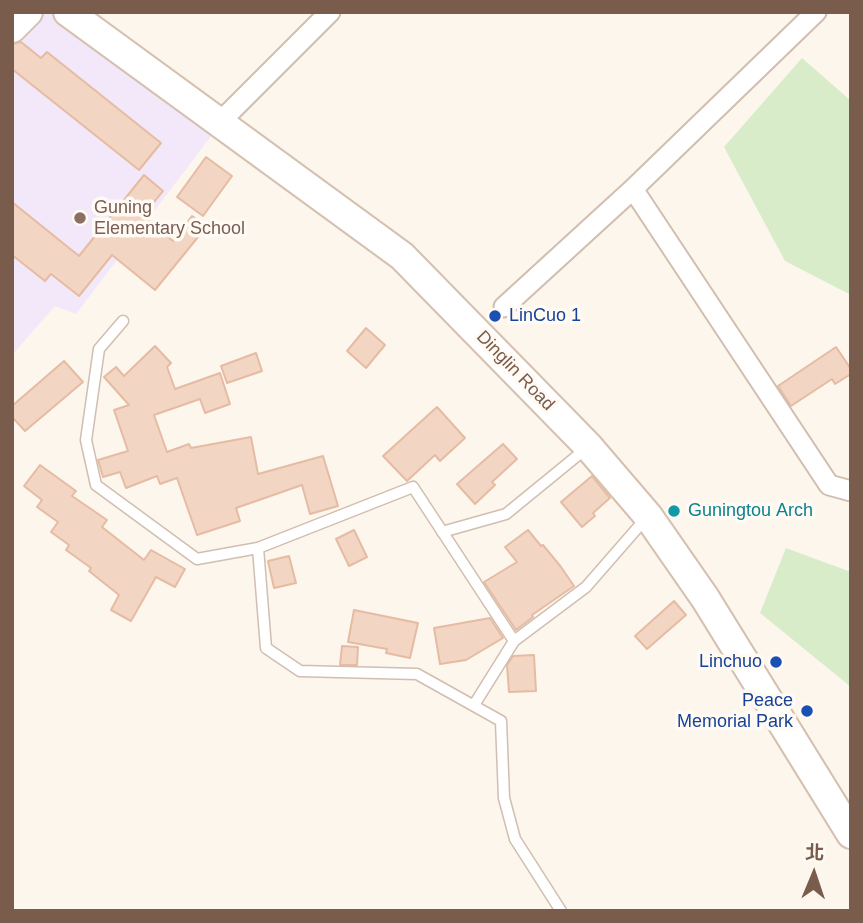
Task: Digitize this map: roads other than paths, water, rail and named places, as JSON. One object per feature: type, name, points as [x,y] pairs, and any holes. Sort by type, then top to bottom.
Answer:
[{"type":"main road","points":[[12,28],[28,12]]},
{"type":"main road","name":"Dinglin Road","points":[[68,12],[402,256],[588,446],[648,516],[705,598],[851,834]]},
{"type":"street","points":[[220,122],[330,12]]},
{"type":"street","points":[[504,307],[633,189],[816,12]]},
{"type":"street","points":[[633,189],[829,485],[851,491]]},
{"type":"lane","points":[[123,321],[99,349],[86,440],[96,485],[197,559],[258,548],[413,487],[514,641]]},
{"type":"lane","points":[[442,532],[506,514],[588,446]]},
{"type":"lane","points":[[474,705],[514,641],[586,587],[648,516]]},
{"type":"lane","points":[[258,548],[266,649],[300,671],[416,674],[501,721],[504,798],[515,839],[561,911]]},
{"type":"place","name":"Guning Elementary School","points":[[80,218]]},
{"type":"place","name":"LinCuo 1","points":[[495,316]]},
{"type":"place","name":"Guningtou Arch","points":[[674,511]]},
{"type":"place","name":"Linchuo","points":[[776,662]]},
{"type":"place","name":"Peace Memorial Park","points":[[807,711]]}]
